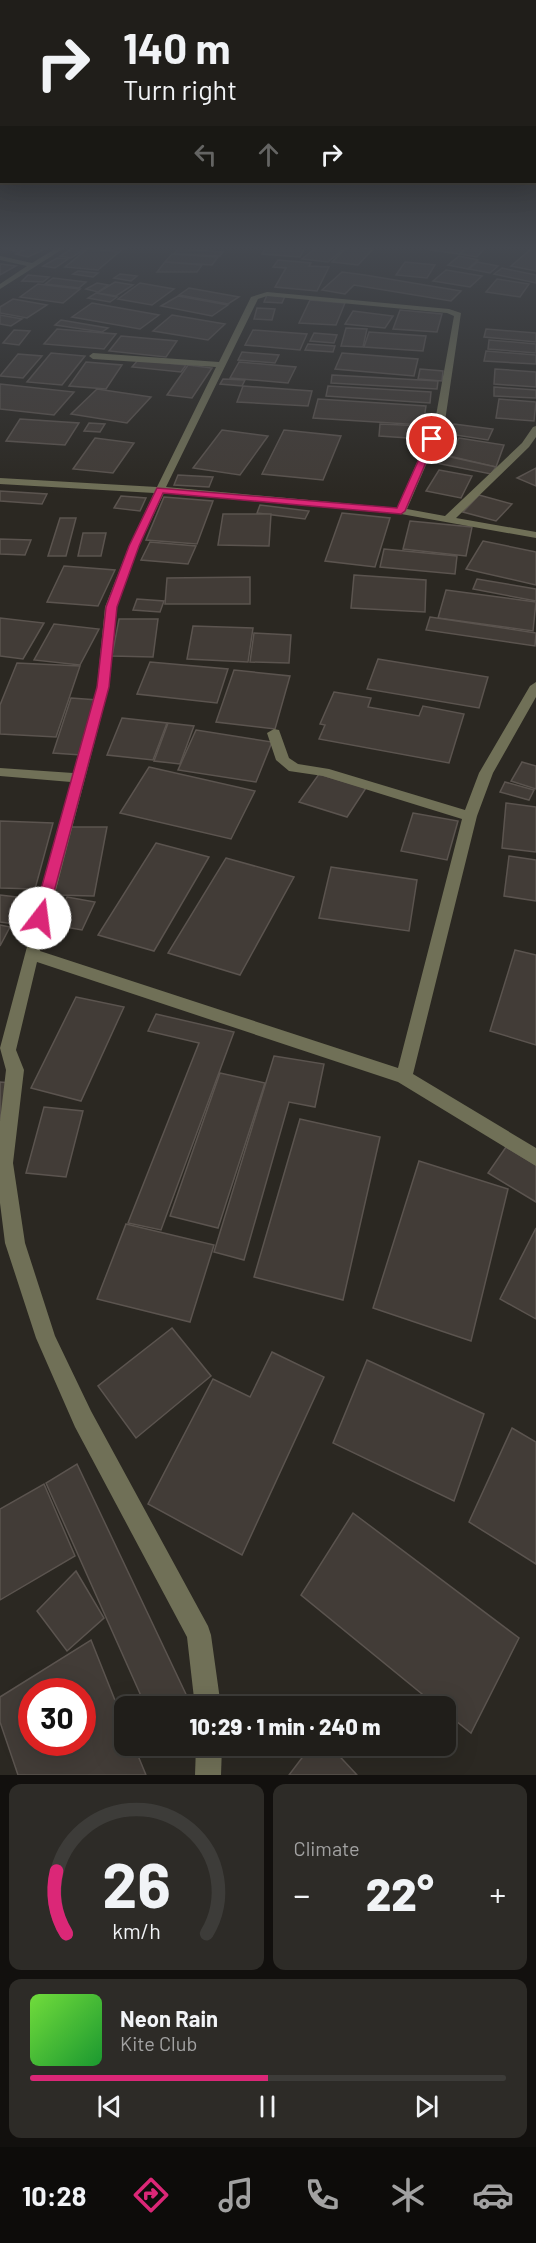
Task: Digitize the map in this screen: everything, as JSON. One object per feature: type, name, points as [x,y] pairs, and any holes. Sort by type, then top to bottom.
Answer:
[{"type":"street","points":[[207,1696],[200,1635],[82,1419],[46,1338],[15,1243],[4,1163],[15,1070],[4,1050],[103,687],[111,607],[134,546],[237,330]]},
{"type":"street","points":[[401,511],[440,421],[455,330]]},
{"type":"street","points":[[93,356],[220,365]]},
{"type":"street","points":[[448,519],[526,445],[536,429]]},
{"type":"street","points":[[0,481],[160,490],[401,511],[536,535]]},
{"type":"street","points":[[404,1077],[470,816],[486,773],[536,686]]},
{"type":"street","points":[[274,734],[283,760],[294,768],[324,772],[470,816]]},
{"type":"street","points":[[0,772],[77,778]]},
{"type":"street","points":[[31,954],[404,1077],[536,1158]]},
{"type":"street","points":[[208,1775],[209,1756]]},
{"type":"building","points":[[14,330],[30,331],[19,345],[3,343]]},
{"type":"building","points":[[56,330],[116,334],[104,349],[44,344]]},
{"type":"building","points":[[154,330],[219,330],[208,340],[153,331]]},
{"type":"building","points":[[253,330],[307,334],[300,350],[245,345]]},
{"type":"building","points":[[345,330],[367,330],[363,347],[341,346]]},
{"type":"building","points":[[405,330],[438,330],[437,332]]},
{"type":"building","points":[[486,330],[536,333],[536,342],[484,337]]},
{"type":"building","points":[[369,332],[426,336],[423,351],[364,347]]},
{"type":"building","points":[[314,333],[337,335],[334,343],[310,341]]},
{"type":"building","points":[[121,336],[177,341],[166,357],[109,351]]},
{"type":"building","points":[[489,340],[536,344],[536,353],[488,349]]},
{"type":"building","points":[[308,344],[335,346],[333,352],[305,350]]},
{"type":"building","points":[[486,351],[536,355],[536,364],[484,361]]},
{"type":"building","points":[[242,352],[279,355],[275,363],[238,360]]},
{"type":"building","points":[[51,353],[85,356],[62,385],[27,382]]},
{"type":"building","points":[[342,353],[418,359],[414,376],[335,369]]},
{"type":"building","points":[[18,354],[42,356],[23,378],[0,376]]},
{"type":"building","points":[[138,360],[186,365],[181,372],[132,367]]},
{"type":"building","points":[[86,362],[122,365],[106,389],[69,386]]},
{"type":"building","points":[[239,362],[296,367],[288,383],[230,378]]},
{"type":"building","points":[[188,365],[212,368],[192,398],[167,395]]},
{"type":"building","points":[[420,369],[443,371],[442,381],[418,379]]},
{"type":"building","points":[[495,369],[536,372],[536,387],[494,384]]},
{"type":"building","points":[[332,375],[438,381],[437,389],[331,383]]},
{"type":"building","points":[[223,379],[245,380],[242,386],[220,384]]},
{"type":"building","points":[[0,384],[74,392],[54,415],[0,409]]},
{"type":"building","points":[[243,386],[312,391],[308,406],[237,402]]},
{"type":"building","points":[[328,386],[431,392],[430,403],[326,396]]},
{"type":"building","points":[[494,387],[536,390],[536,398],[494,396]]},
{"type":"building","points":[[97,389],[151,397],[127,423],[71,414]]},
{"type":"building","points":[[318,399],[426,406],[423,425],[313,418]]},
{"type":"building","points":[[499,399],[536,402],[534,421],[496,418]]},
{"type":"building","points":[[20,419],[79,423],[65,445],[6,441]]},
{"type":"building","points":[[89,423],[105,424],[100,432],[84,431]]},
{"type":"building","points":[[380,424],[424,426],[423,439],[379,436]]},
{"type":"building","points":[[454,424],[493,429],[488,440],[449,434]]},
{"type":"building","points":[[222,430],[268,436],[240,475],[193,468]]},
{"type":"building","points":[[284,430],[341,436],[323,480],[262,474]]},
{"type":"building","points":[[95,438],[134,443],[113,473],[73,469]]},
{"type":"building","points":[[459,438],[504,445],[496,467],[449,456]]},
{"type":"building","points":[[437,454],[496,467],[491,474],[431,462]]},
{"type":"building","points":[[536,468],[536,486],[517,478]]},
{"type":"building","points":[[439,470],[472,476],[461,498],[426,491]]},
{"type":"building","points":[[178,475],[213,477],[209,487],[174,485]]},
{"type":"building","points":[[0,491],[47,494],[42,504],[0,501]]},
{"type":"building","points":[[479,495],[512,504],[496,521],[463,512]]},
{"type":"building","points":[[121,496],[146,498],[140,511],[114,508]]},
{"type":"building","points":[[164,497],[213,501],[197,544],[146,540]]},
{"type":"building","points":[[260,505],[309,511],[305,519],[257,513]]},
{"type":"building","points":[[342,513],[390,518],[375,567],[325,561]]},
{"type":"building","points":[[223,514],[271,514],[269,546],[218,545]]},
{"type":"building","points":[[60,518],[76,518],[66,556],[48,556]]},
{"type":"building","points":[[410,521],[472,527],[466,556],[403,549]]},
{"type":"building","points":[[83,533],[106,533],[101,556],[78,556]]},
{"type":"building","points":[[0,539],[31,540],[25,555],[0,554]]},
{"type":"building","points":[[483,541],[536,552],[536,585],[466,569]]},
{"type":"building","points":[[150,542],[196,546],[188,564],[141,560]]},
{"type":"building","points":[[384,549],[457,556],[455,574],[380,567]]},
{"type":"building","points":[[64,566],[115,570],[98,606],[47,602]]},
{"type":"building","points":[[354,575],[426,580],[425,612],[351,608]]},
{"type":"building","points":[[250,577],[250,604],[165,604],[167,578]]},
{"type":"building","points":[[477,579],[536,589],[536,601],[473,589]]},
{"type":"building","points":[[446,590],[536,602],[533,631],[438,618]]},
{"type":"building","points":[[137,599],[164,601],[160,612],[133,610]]},
{"type":"building","points":[[430,617],[536,633],[535,646],[426,630]]},
{"type":"building","points":[[0,618],[44,623],[23,659],[0,656]]},
{"type":"building","points":[[119,619],[158,619],[153,657],[112,656]]},
{"type":"building","points":[[54,624],[99,629],[80,665],[34,660]]},
{"type":"building","points":[[193,626],[253,628],[248,662],[187,659]]},
{"type":"building","points":[[254,633],[291,635],[289,663],[250,662]]},
{"type":"building","points":[[378,659],[488,677],[479,708],[367,689]]},
{"type":"building","points":[[150,662],[228,669],[217,703],[137,694]]},
{"type":"building","points":[[17,663],[80,666],[56,737],[0,734],[0,705]]},
{"type":"building","points":[[234,670],[290,676],[275,729],[216,722]]},
{"type":"building","points":[[334,692],[371,698],[368,707],[419,716],[423,706],[464,714],[449,763],[319,739],[325,725],[320,724]]},
{"type":"building","points":[[71,698],[98,700],[81,755],[53,753]]},
{"type":"building","points":[[122,718],[167,723],[153,760],[107,755]]},
{"type":"building","points":[[168,723],[194,726],[180,764],[154,761]]},
{"type":"building","points":[[196,730],[272,742],[256,782],[178,770]]},
{"type":"building","points":[[522,762],[536,766],[536,789],[511,781]]},
{"type":"building","points":[[149,767],[255,791],[231,839],[120,813]]},
{"type":"building","points":[[319,774],[366,788],[347,817],[299,802]]},
{"type":"building","points":[[505,782],[534,790],[529,800],[500,792]]},
{"type":"building","points":[[506,803],[536,807],[536,852],[502,848]]},
{"type":"building","points":[[413,813],[458,821],[447,860],[401,851]]},
{"type":"building","points":[[0,821],[53,823],[35,889],[0,888]]},
{"type":"building","points":[[70,827],[107,827],[94,896],[54,895]]},
{"type":"building","points":[[156,843],[209,857],[154,951],[98,935]]},
{"type":"building","points":[[509,856],[536,860],[536,901],[504,896]]},
{"type":"building","points":[[226,858],[294,877],[240,975],[168,953]]},
{"type":"building","points":[[331,867],[417,880],[409,931],[319,918]]},
{"type":"building","points":[[0,895],[33,899],[23,925],[0,922]]},
{"type":"building","points":[[67,897],[95,902],[82,930],[53,925]]},
{"type":"building","points":[[0,925],[10,927],[0,946]]},
{"type":"building","points":[[515,950],[536,955],[536,1045],[490,1031]]},
{"type":"building","points":[[76,997],[124,1007],[81,1101],[31,1088]]},
{"type":"building","points":[[156,1014],[234,1032],[161,1230],[128,1223],[199,1043],[148,1031]]},
{"type":"building","points":[[274,1056],[324,1064],[315,1107],[289,1102],[244,1260],[214,1252]]},
{"type":"building","points":[[220,1073],[265,1083],[218,1228],[170,1216]]},
{"type":"building","points":[[0,1082],[11,1083],[0,1120]]},
{"type":"building","points":[[44,1107],[83,1111],[66,1177],[26,1173]]},
{"type":"building","points":[[300,1119],[380,1137],[343,1300],[254,1277]]},
{"type":"building","points":[[506,1147],[536,1165],[536,1202],[488,1173]]},
{"type":"building","points":[[419,1161],[508,1189],[471,1341],[373,1308]]},
{"type":"building","points":[[126,1224],[214,1245],[190,1322],[97,1299]]},
{"type":"building","points":[[536,1228],[536,1319],[500,1299]]},
{"type":"building","points":[[172,1328],[211,1376],[136,1438],[98,1386]]},
{"type":"building","points":[[272,1352],[324,1377],[242,1555],[148,1504],[213,1379],[250,1397]]},
{"type":"building","points":[[367,1360],[484,1414],[454,1501],[333,1443]]},
{"type":"building","points":[[512,1428],[536,1442],[536,1564],[469,1522]]},
{"type":"building","points":[[77,1464],[187,1696],[141,1696],[46,1483]]},
{"type":"building","points":[[44,1484],[75,1556],[0,1600],[0,1509]]},
{"type":"building","points":[[353,1513],[519,1638],[471,1733],[456,1721],[456,1696],[425,1696],[301,1595]]},
{"type":"building","points":[[76,1571],[104,1618],[67,1651],[37,1611]]},
{"type":"building","points":[[91,1640],[114,1698],[114,1756],[138,1756],[146,1775],[18,1775],[0,1722],[0,1697],[18,1686],[18,1756],[96,1756],[96,1678],[30,1678]]},
{"type":"building","points":[[303,1756],[339,1756],[357,1775],[289,1775]]},
{"type":"route","points":[[40,918],[103,687],[111,607],[134,546],[160,490],[401,511],[432,439]]}]
